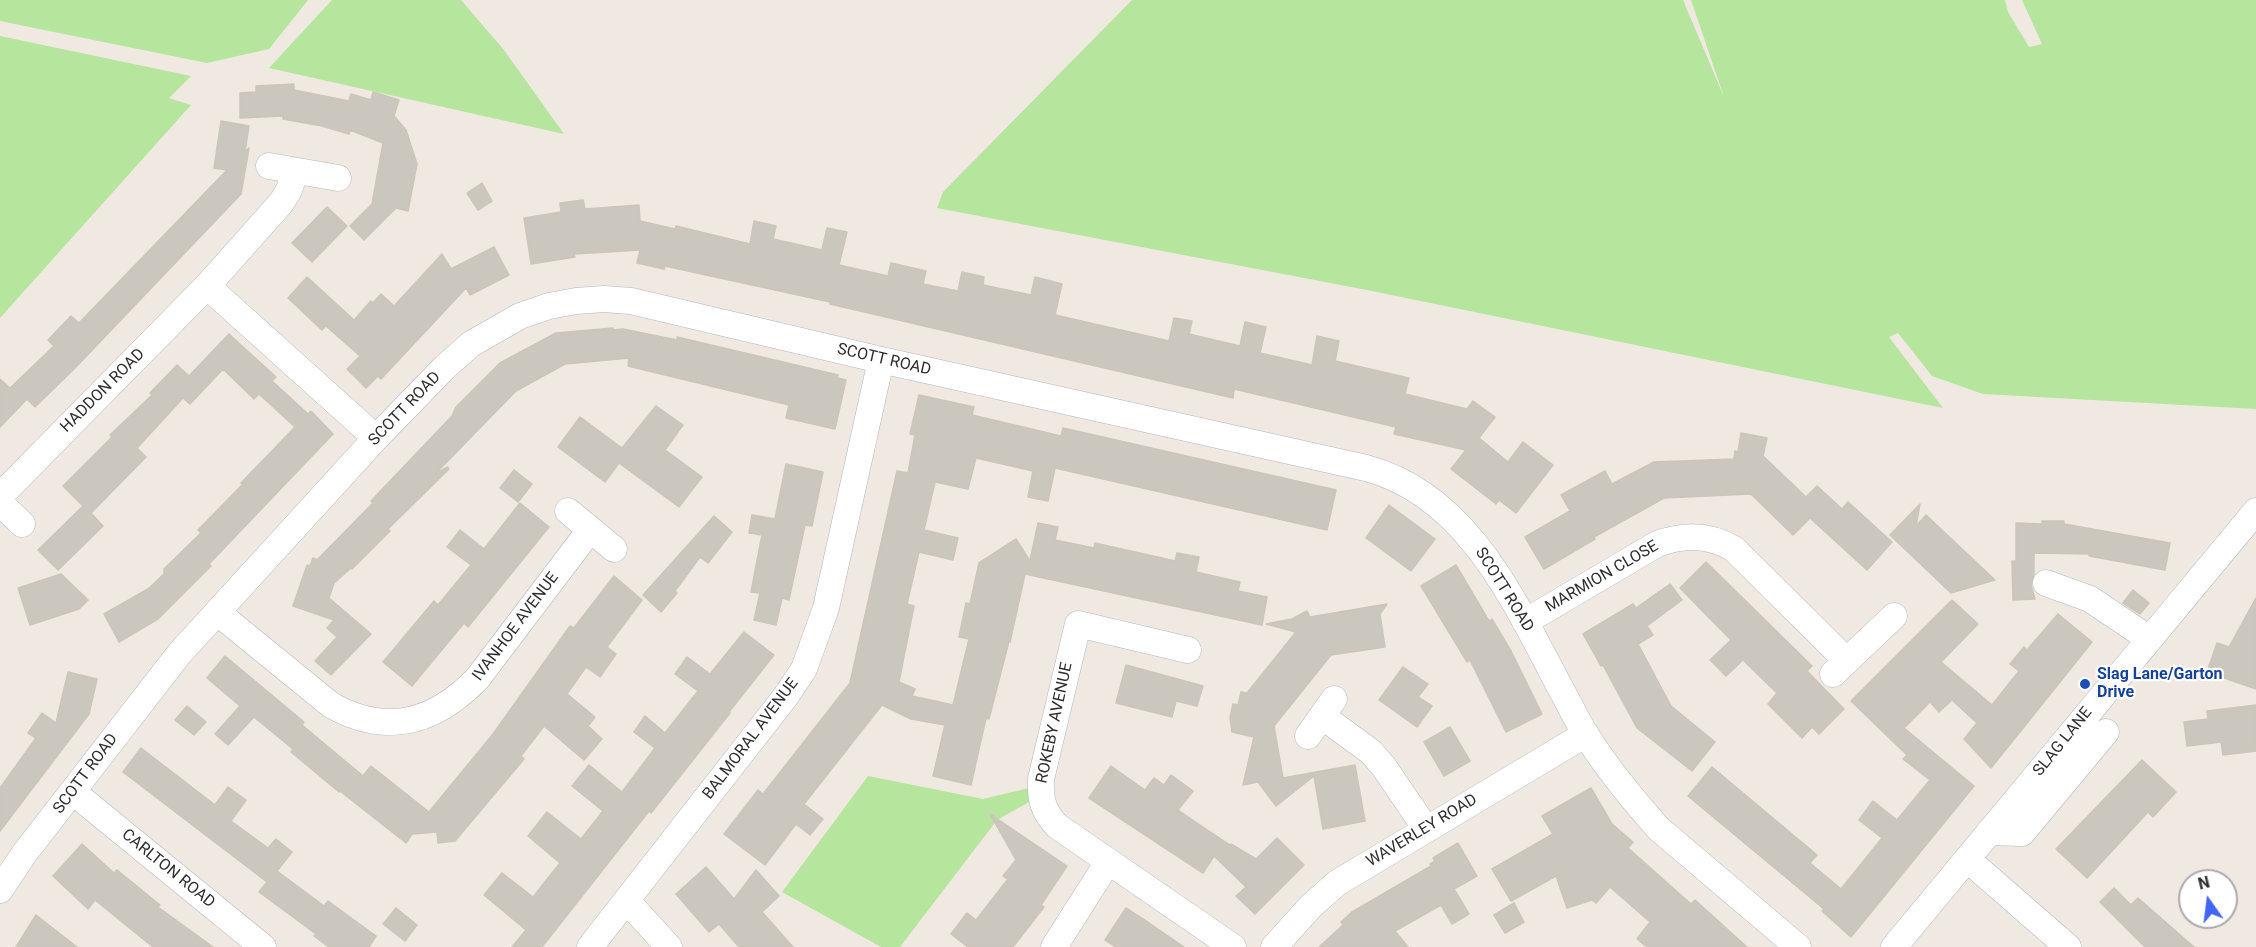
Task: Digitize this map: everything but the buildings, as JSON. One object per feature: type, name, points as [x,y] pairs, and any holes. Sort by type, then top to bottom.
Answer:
[{"type":"street","points":[[269,166],[338,178]]},
{"type":"street","name":"HADDON ROAD","points":[[0,496],[207,286],[281,203],[296,171]]},
{"type":"street","points":[[207,286],[376,438]]},
{"type":"street","name":"SCOTT ROAD","points":[[0,890],[24,854],[172,663],[376,438],[444,368],[471,344],[520,316],[549,306],[604,299],[631,301],[881,360],[1384,473],[1426,497],[1452,518],[1474,542],[1496,571],[1586,734],[1659,829],[1798,947]]},
{"type":"street","name":"BALMORAL AVENUE","points":[[590,947],[786,696],[804,669],[826,608],[881,360]]},
{"type":"street","points":[[0,503],[22,524]]},
{"type":"street","points":[[568,511],[614,549]]},
{"type":"street","name":"SLAG LANE","points":[[1894,947],[2148,638],[2256,511]]},
{"type":"street","name":"IVANHOE AVENUE","points":[[218,613],[331,705],[351,716],[370,721],[411,720],[429,714],[463,694],[477,679],[590,530]]},
{"type":"street","name":"MARMION CLOSE","points":[[1525,622],[1657,544],[1671,539],[1702,537],[1719,540],[1734,549],[1840,668],[1894,616]]},
{"type":"street","points":[[2046,583],[2090,599],[2148,638]]},
{"type":"street","name":"ROKEBY AVENUE","points":[[1188,650],[1078,624],[1041,779],[1040,795],[1042,807],[1057,826],[1233,947]]},
{"type":"street","points":[[1322,717],[1371,752],[1384,767],[1426,829]]},
{"type":"street","points":[[1989,832],[2022,832],[2106,732]]},
{"type":"street","name":"WAVERLEY ROAD","points":[[1274,947],[1311,906],[1337,883],[1586,734]]},
{"type":"street","name":"CARLTON ROAD","points":[[73,792],[264,947]]},
{"type":"street","points":[[1967,859],[2068,947]]},
{"type":"street","points":[[1054,947],[1108,862]]},
{"type":"street","points":[[627,901],[669,947]]},
{"type":"green space","points":[[0,0],[308,0],[269,49],[207,63],[0,21]]},
{"type":"green space","points":[[332,0],[461,0],[504,50],[564,134],[269,68]]},
{"type":"green space","points":[[1132,0],[1683,0],[1724,97],[1691,0],[2005,0],[2008,12],[2029,47],[2042,44],[2022,0],[2256,0],[2256,409],[1983,394],[1932,376],[1898,333],[1889,337],[1943,408],[1367,290],[937,208],[943,192]]},
{"type":"green space","points":[[0,36],[191,76],[169,98],[191,105],[0,318]]},
{"type":"green space","points":[[868,776],[983,799],[1029,788],[1029,802],[997,820],[900,947],[881,947],[782,892]]},
{"type":"place","name":"Slag Lane/Garton Drive","points":[[2085,684]]}]
